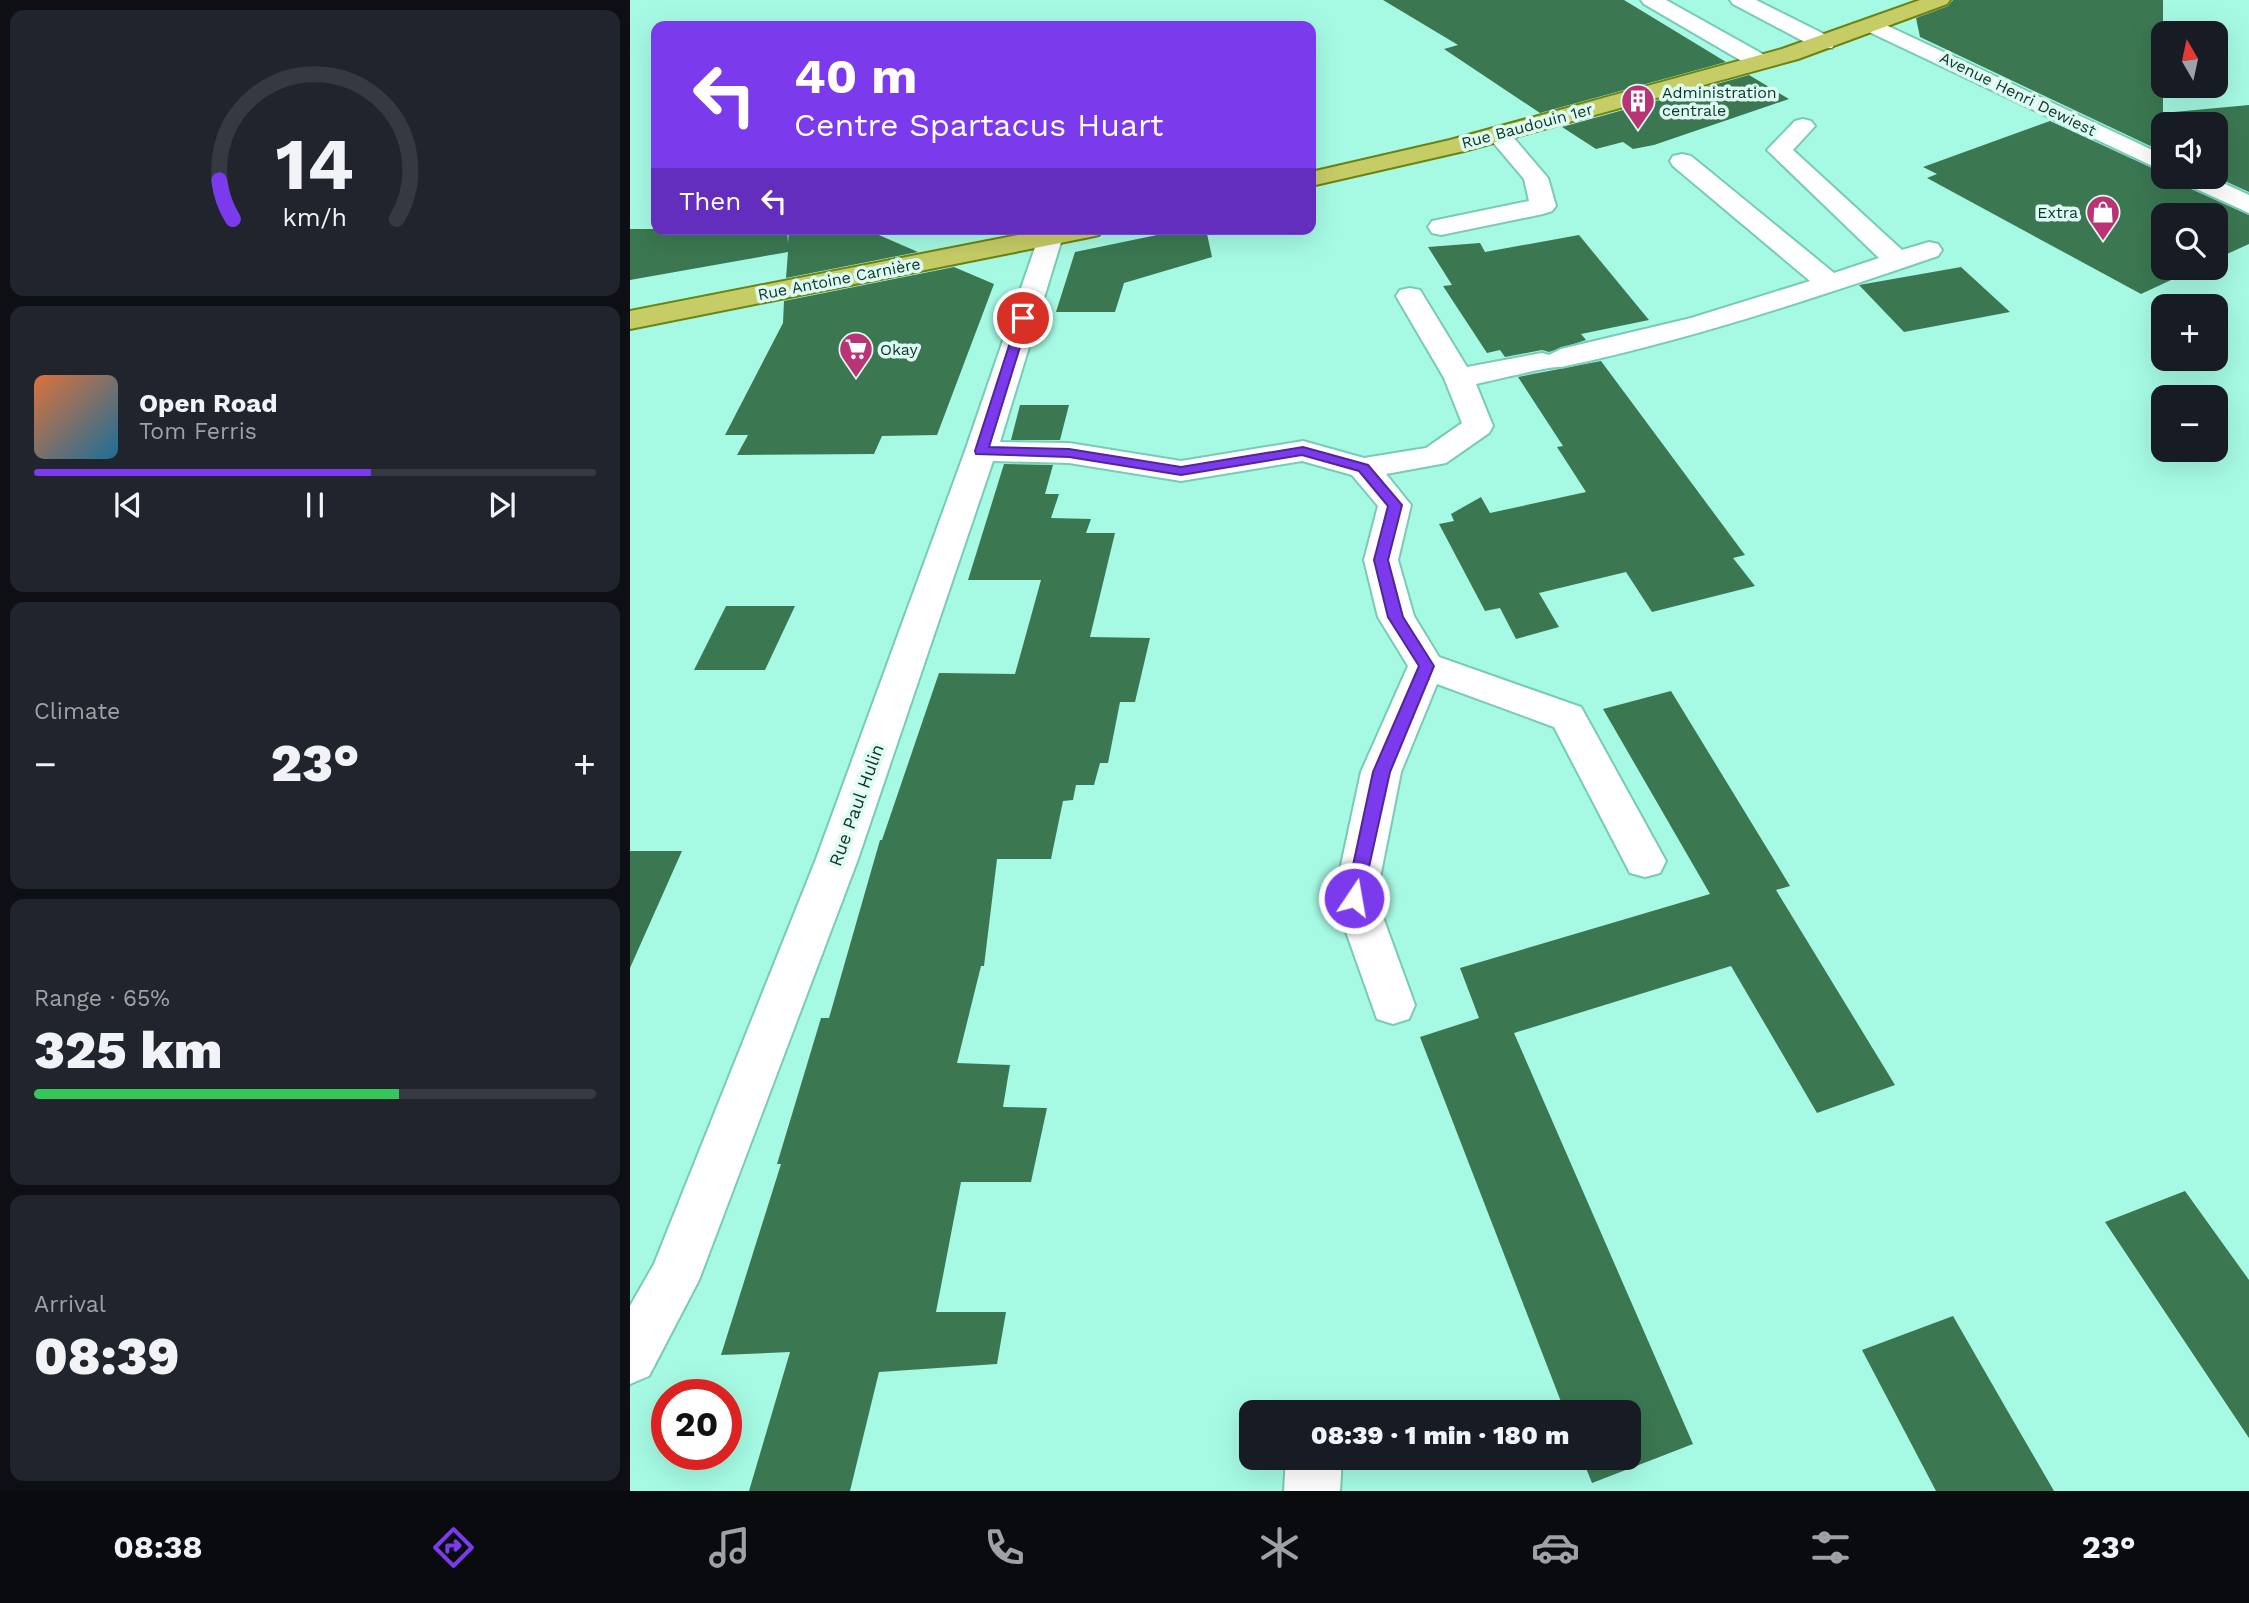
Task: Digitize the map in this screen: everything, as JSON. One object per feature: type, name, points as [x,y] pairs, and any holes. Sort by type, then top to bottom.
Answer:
[{"type":"main road","name":"Rue Baudouin 1er","points":[[1316,178],[1498,134],[1760,62],[1824,43],[1940,0]]},
{"type":"main road","points":[[1049,239],[1065,235]]},
{"type":"main road","name":"Rue Antoine Carnière","points":[[630,320],[1049,239]]},
{"type":"street","points":[[1651,0],[1760,62]]},
{"type":"street","points":[[1740,0],[1824,43]]},
{"type":"street","name":"Avenue Henri Dewiest","points":[[1872,25],[2151,158]]},
{"type":"street","points":[[1803,127],[1779,150],[1898,261]]},
{"type":"street","points":[[1441,227],[1543,206],[1536,178],[1498,134]]},
{"type":"street","points":[[1682,161],[1829,283]]},
{"type":"street","points":[[2215,189],[2249,205]]},
{"type":"street","name":"Rue Paul Hulin","points":[[630,1357],[673,1280],[832,872],[981,451],[1049,239]]},
{"type":"street","points":[[1459,378],[1628,346],[1690,329],[1929,250]]},
{"type":"street","points":[[981,451],[1069,453],[1181,471],[1303,451],[1363,468],[1435,456],[1478,426],[1459,378],[1410,296]]},
{"type":"street","points":[[1363,468],[1395,505],[1381,560],[1395,617],[1426,666],[1567,717],[1644,861]]},
{"type":"street","points":[[1393,1005],[1354,898],[1381,772],[1426,666]]},
{"type":"street","points":[[1312,1491],[1313,1470]]},
{"type":"building","points":[[1383,0],[1624,0],[1726,62],[1540,113],[1444,49],[1458,45]]},
{"type":"building","points":[[1953,0],[2163,0],[2163,21],[2151,21],[2151,98],[2163,98],[2163,112],[2151,112],[2151,146],[1920,37],[1916,18],[1948,6]]},
{"type":"building","points":[[1749,75],[1789,99],[1654,145],[1633,149],[1623,142],[1596,149],[1562,127]]},
{"type":"building","points":[[2249,105],[2249,192],[2228,182],[2228,112],[2174,112]]},
{"type":"building","name":"Extra","points":[[2050,121],[2151,167],[2151,189],[2191,189],[2222,203],[2151,203],[2151,280],[2171,280],[2141,294],[1927,178],[1937,174],[1923,167]]},
{"type":"building","name":"Extra","points":[[2228,206],[2249,215],[2249,244],[2228,254]]},
{"type":"building","points":[[630,229],[651,229],[651,235],[787,235],[788,243],[789,235],[879,235],[918,252],[786,278],[788,252],[630,280]]},
{"type":"building","points":[[1157,235],[1207,235],[1212,257],[1124,283],[1115,312],[1056,312],[1075,252]]},
{"type":"building","points":[[1579,235],[1649,320],[1581,334],[1586,340],[1549,352],[1542,350],[1505,357],[1500,350],[1487,353],[1443,286],[1452,285],[1428,247],[1480,243],[1485,252]]},
{"type":"building","name":"Okay","points":[[954,267],[994,284],[937,435],[882,436],[874,454],[737,455],[748,435],[725,435],[783,323],[784,301]]},
{"type":"building","points":[[1961,267],[2010,312],[1904,332],[1859,285]]},
{"type":"building","points":[[1601,361],[1745,555],[1733,558],[1755,586],[1652,612],[1626,572],[1539,593],[1559,627],[1516,639],[1500,608],[1485,611],[1439,524],[1454,521],[1451,514],[1481,497],[1490,513],[1586,492],[1557,447],[1563,446],[1518,377]]},
{"type":"building","points":[[1020,405],[1069,405],[1060,440],[1011,440]]},
{"type":"building","points":[[1004,464],[1053,465],[1045,494],[1059,494],[1051,518],[1091,519],[1086,533],[1115,533],[1090,637],[1150,638],[1135,702],[1120,702],[1108,763],[1100,763],[1094,785],[1076,785],[1073,800],[1063,801],[1051,859],[997,859],[984,966],[981,966],[957,1063],[1010,1065],[1003,1107],[1047,1108],[1031,1182],[961,1182],[936,1312],[1006,1312],[997,1364],[879,1372],[850,1491],[749,1491],[790,1352],[721,1355],[781,1164],[777,1164],[821,1018],[829,1018],[880,840],[939,673],[1015,674],[1041,580],[968,580]]},
{"type":"building","points":[[726,606],[795,606],[765,670],[694,670]]},
{"type":"building","points":[[1671,691],[1790,886],[1776,890],[1895,1085],[1817,1113],[1731,966],[1514,1033],[1693,1444],[1641,1464],[1641,1400],[1560,1400],[1420,1037],[1479,1018],[1460,968],[1710,894],[1603,709]]},
{"type":"building","points":[[630,851],[682,851],[630,968]]},
{"type":"building","points":[[2185,1191],[2249,1280],[2249,1438],[2105,1222]]},
{"type":"building","points":[[1953,1316],[2054,1491],[1936,1491],[1862,1350]]},
{"type":"building","points":[[1587,1470],[1626,1470],[1592,1483]]},
{"type":"place","name":"Administration centrale","points":[[1638,131]]},
{"type":"place","name":"Extra","points":[[2103,242]]},
{"type":"place","name":"Okay","points":[[856,379]]},
{"type":"route","points":[[1023,318],[981,451],[1069,453],[1181,471],[1241,459],[1303,451],[1363,468],[1395,505],[1381,560],[1395,617],[1426,666],[1381,772],[1354,898]]}]
